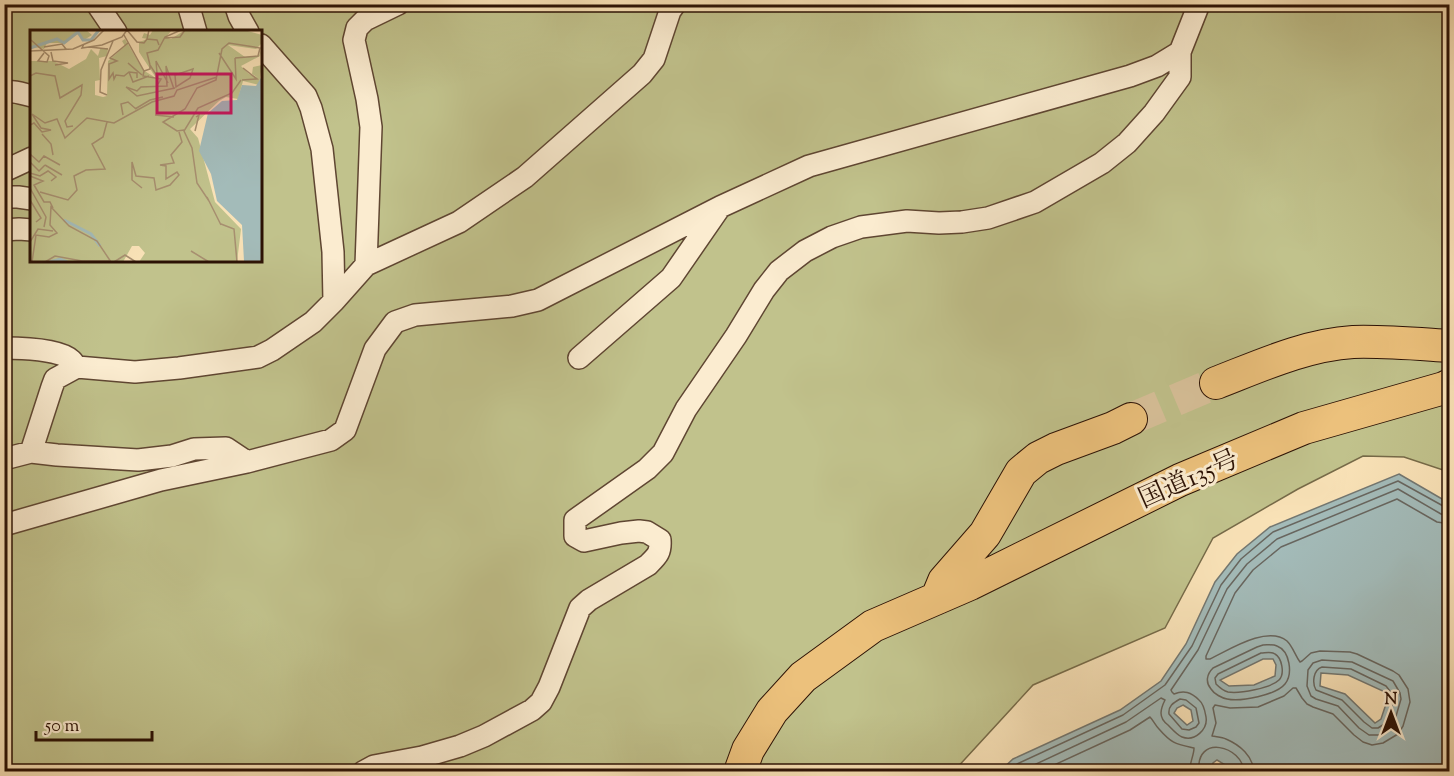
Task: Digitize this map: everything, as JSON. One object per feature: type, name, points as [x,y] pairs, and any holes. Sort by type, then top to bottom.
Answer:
[{"type":"highway","points":[[1216,382],[1291,354],[1322,346],[1353,342],[1449,346]]},
{"type":"highway","name":"国道135号","points":[[740,771],[748,750],[772,711],[803,677],[873,626],[970,584],[1180,480],[1304,428],[1449,385]]},
{"type":"highway","points":[[938,598],[944,581],[985,534],[1021,472],[1038,458],[1056,449],[1131,419]]},
{"type":"street","points":[[97,4],[115,30]]},
{"type":"street","points":[[188,4],[195,30]]},
{"type":"street","points":[[234,4],[247,30]]},
{"type":"street","points":[[366,265],[371,127],[354,40],[357,28],[365,20],[398,4]]},
{"type":"street","points":[[30,452],[51,387],[56,380],[77,368],[135,372],[178,369],[258,357],[313,322],[366,265],[459,222],[525,177],[642,74],[654,59],[670,11],[675,4]]},
{"type":"street","points":[[363,771],[374,766],[422,758],[460,746],[532,710],[541,702],[580,608],[589,600],[648,565],[661,549],[660,540],[647,532],[621,533],[584,541],[575,536],[575,520],[647,469],[663,453],[686,409],[764,290],[779,271],[805,251],[832,237],[861,227],[907,221],[939,223],[988,218],[1035,202],[1102,163],[1127,143],[1154,113],[1180,77],[1180,52],[1199,4]]},
{"type":"street","points":[[262,46],[306,96],[311,108],[322,149],[333,252],[334,301]]},
{"type":"street","points":[[4,525],[161,480],[247,462],[331,440],[345,429],[375,349],[395,322],[415,315],[512,306],[538,300],[720,207],[809,166],[1130,76],[1157,66],[1180,52]]},
{"type":"street","points":[[4,92],[30,96]]},
{"type":"street","points":[[4,171],[30,159]]},
{"type":"street","points":[[4,197],[30,199]]},
{"type":"street","points":[[579,358],[671,278],[720,207]]},
{"type":"street","points":[[4,230],[30,230]]},
{"type":"street","points":[[4,348],[40,350],[63,355],[71,359],[77,368]]},
{"type":"street","points":[[4,459],[30,452],[138,460],[172,456],[194,449],[226,448],[247,462]]},
{"type":"green space","points":[[5,5],[1449,5],[1449,472],[1404,457],[1363,456],[1298,489],[1213,538],[1165,628],[1033,685],[954,771],[5,772]]},
{"type":"water","points":[[1399,474],[1449,503],[1449,771],[1235,771],[1217,760],[1213,763],[1212,768],[1215,771],[1000,771],[1013,759],[1120,710],[1161,681],[1186,644],[1215,582],[1237,554],[1270,527]],"holes":[[[1263,659],[1273,659],[1276,665],[1275,676],[1254,685],[1229,686],[1220,680]],[[1321,673],[1348,675],[1383,691],[1388,698],[1381,719],[1375,723],[1345,694],[1320,686]],[[1183,705],[1191,710],[1193,721],[1187,725],[1174,713]]]},
{"type":"tunnel","points":[[1131,419],[1216,383]]}]
